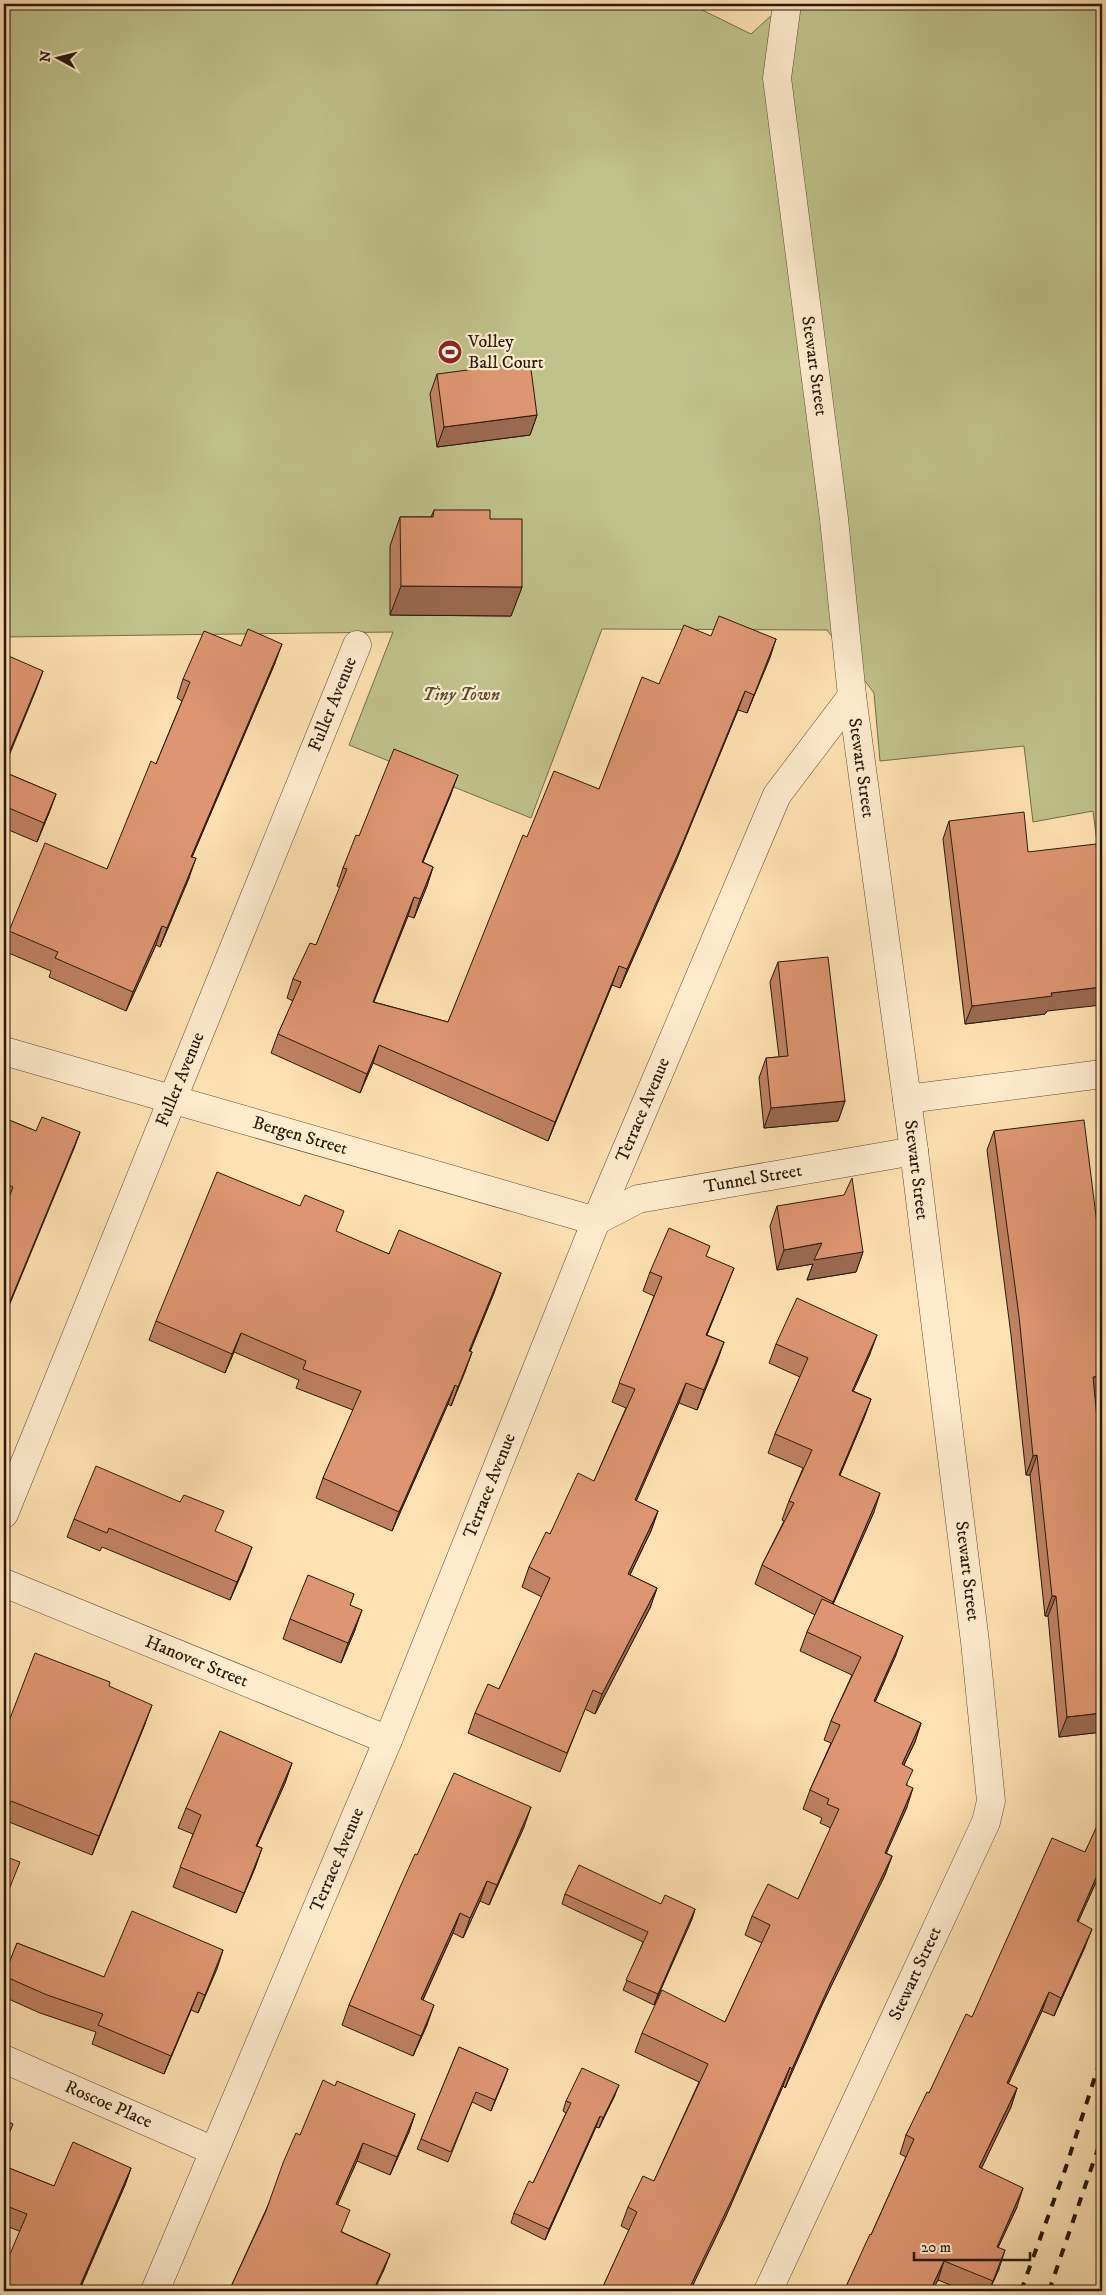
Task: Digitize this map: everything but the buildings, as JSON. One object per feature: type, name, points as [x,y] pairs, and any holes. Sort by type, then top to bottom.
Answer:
[{"type":"street","name":"Stewart Street","points":[[768,2291],[990,1812],[990,1776],[975,1642],[914,1151],[852,696],[834,519],[777,78],[787,4]]},
{"type":"street","name":"Fuller Avenue","points":[[4,1514],[357,645]]},
{"type":"street","name":"Terrace Avenue","points":[[155,2291],[388,1740],[596,1221],[777,795],[852,696]]},
{"type":"street","name":"Bergen Street","points":[[4,1051],[596,1221]]},
{"type":"street","points":[[907,1099],[1102,1074]]},
{"type":"street","name":"Tunnel Street","points":[[596,1221],[638,1199],[914,1151]]},
{"type":"street","name":"Hanover Street","points":[[4,1583],[388,1740]]},
{"type":"street","name":"Roscoe Place","points":[[4,2059],[214,2151]]},
{"type":"green space","name":"Tiny Town","points":[[4,4],[690,4],[751,34],[784,4],[1102,4],[1102,881],[1093,811],[1033,822],[1024,746],[880,761],[874,693],[827,630],[602,629],[531,818],[349,745],[393,632],[4,637]]},
{"type":"railway","points":[[1021,2291],[1066,2167],[1102,2055]]},
{"type":"railway","points":[[1049,2291],[1102,2137]]},
{"type":"place","name":"Volley Ball Court","points":[[450,352]]}]
